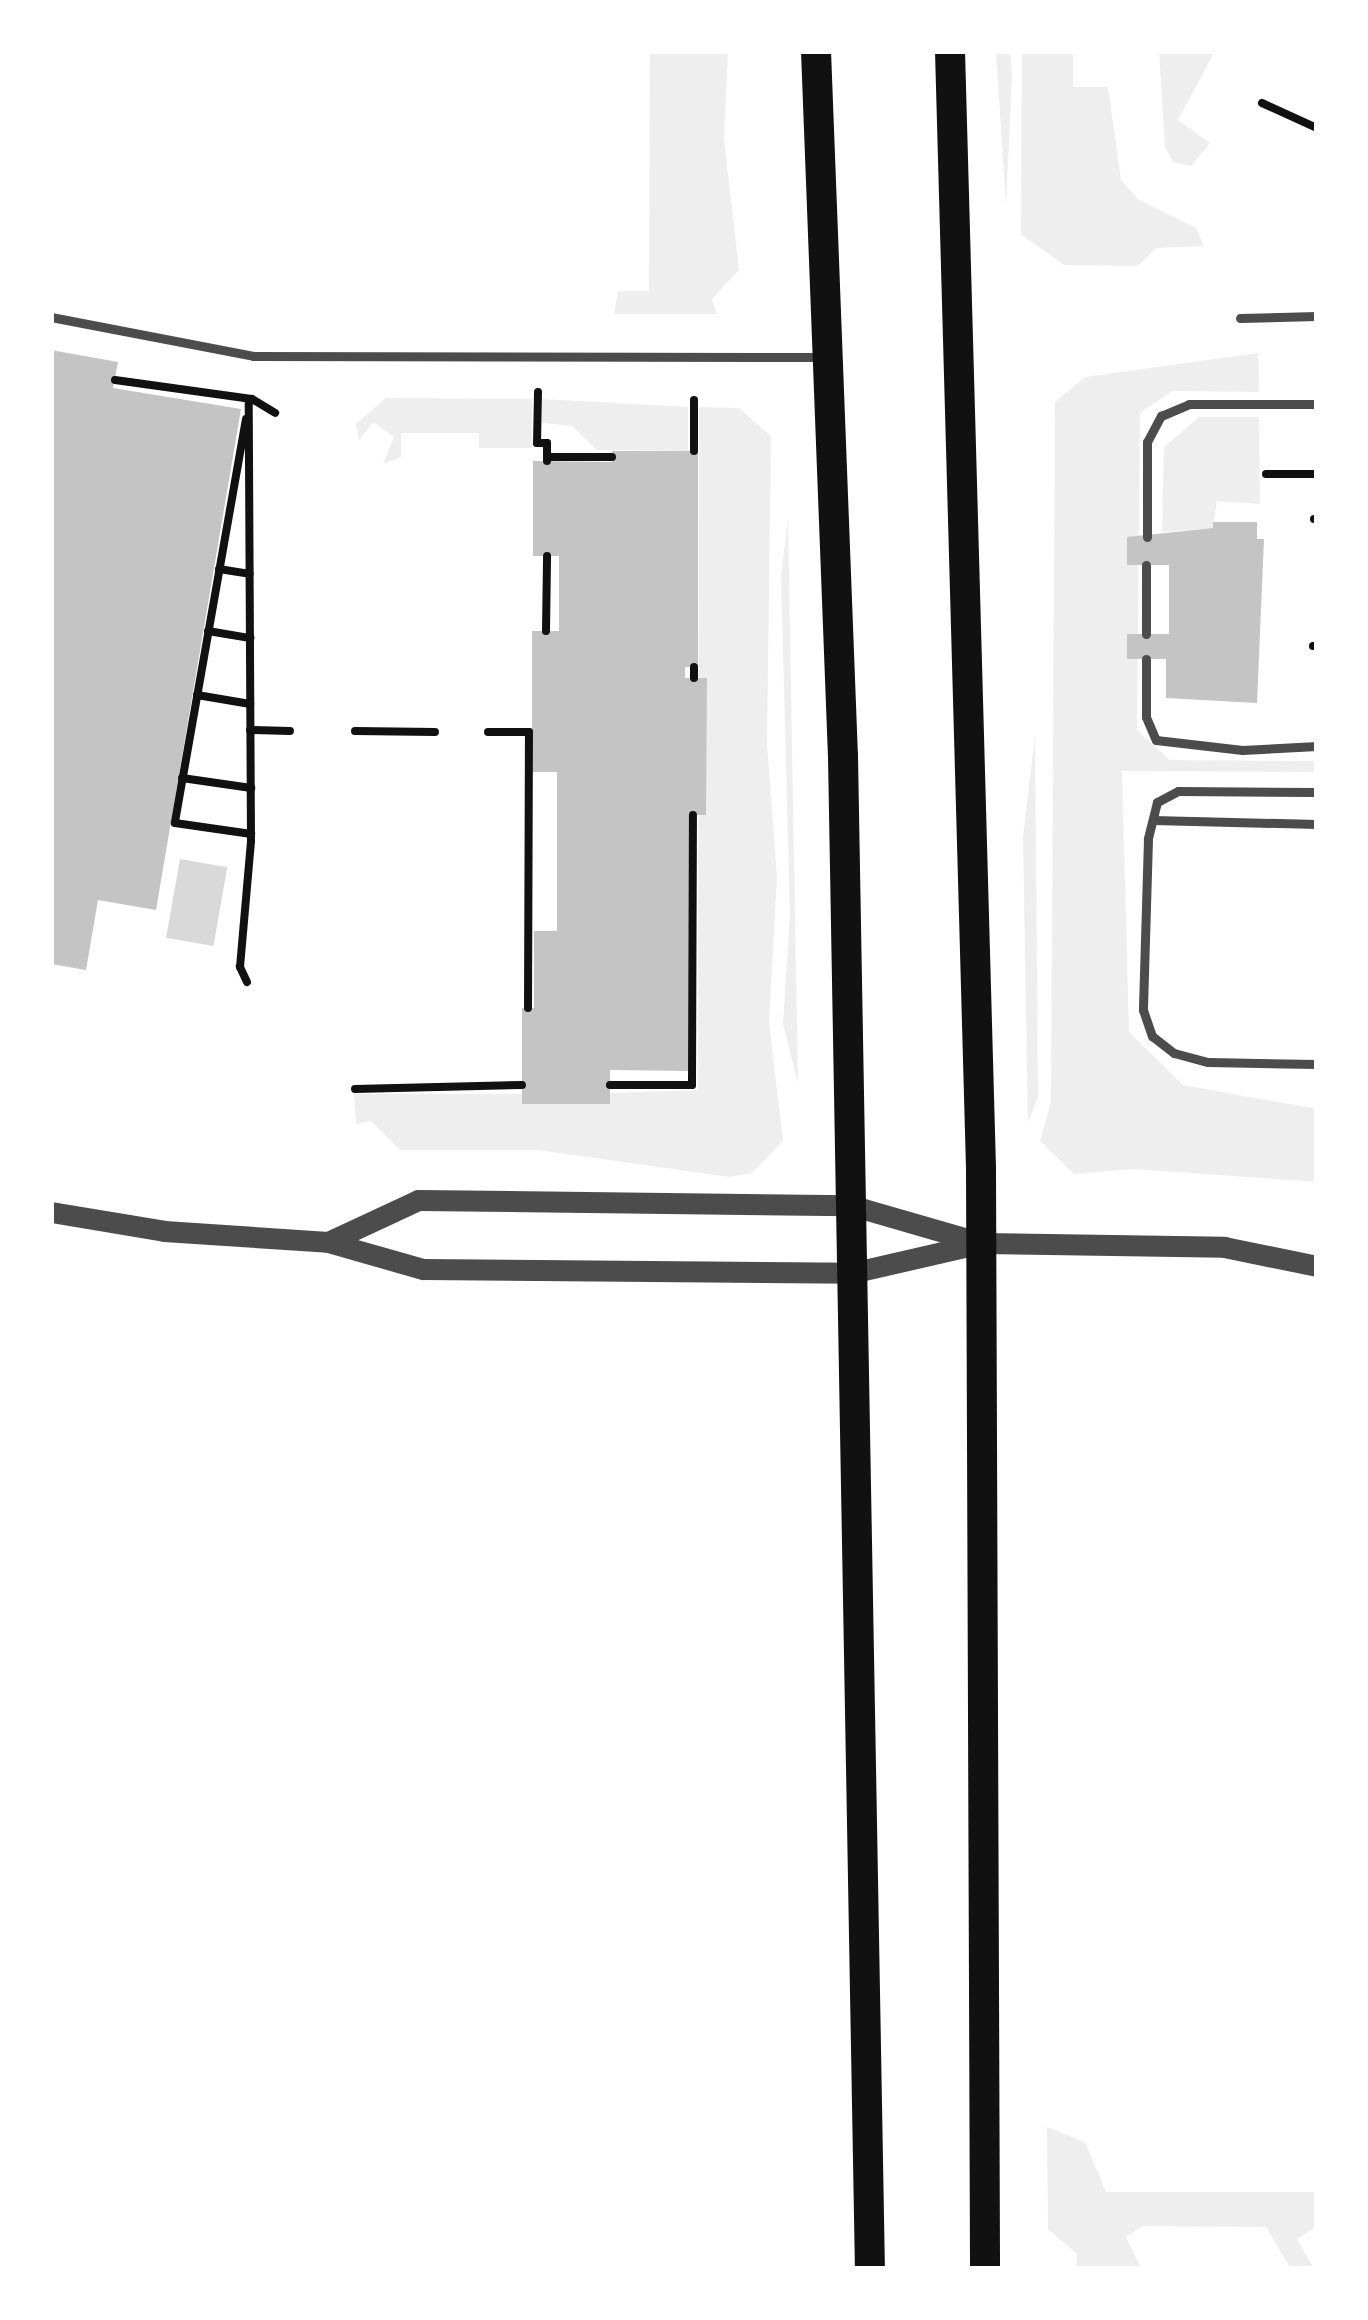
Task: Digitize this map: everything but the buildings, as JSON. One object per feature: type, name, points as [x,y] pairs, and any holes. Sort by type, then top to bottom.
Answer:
[{"type":"main road","points":[[816,51],[831,357],[870,2269]]},
{"type":"main road","points":[[950,51],[982,1243],[985,2269]]},
{"type":"street","points":[[328,1241],[418,1200],[850,1205],[982,1243]]},
{"type":"street","points":[[51,1212],[164,1232],[328,1241],[423,1270],[851,1273],[982,1243],[1224,1247],[1317,1266]]},
{"type":"lane","points":[[1240,317],[1317,316]]},
{"type":"lane","points":[[51,317],[253,356],[831,357]]},
{"type":"lane","points":[[1147,537],[1147,442],[1161,416],[1189,404],[1317,404]]},
{"type":"lane","points":[[1145,634],[1146,566]]},
{"type":"lane","points":[[1145,659],[1146,717],[1156,740],[1242,750],[1317,746]]},
{"type":"lane","points":[[1317,792],[1178,791],[1157,802],[1143,1010],[1152,1036],[1174,1053],[1208,1062],[1317,1064]]},
{"type":"lane","points":[[1154,820],[1317,824]]},
{"type":"path","points":[[1262,103],[1317,128]]},
{"type":"path","points":[[115,380],[249,400],[275,413]]},
{"type":"path","points":[[538,392],[537,443],[547,443],[547,459],[612,457]]},
{"type":"path","points":[[249,400],[175,823],[251,834]]},
{"type":"path","points":[[247,982],[240,967],[251,834],[249,400]]},
{"type":"path","points":[[694,400],[694,451]]},
{"type":"path","points":[[1266,474],[1317,474]]},
{"type":"path","points":[[546,631],[547,556]]},
{"type":"path","points":[[219,568],[250,574]]},
{"type":"path","points":[[208,631],[250,638]]},
{"type":"path","points":[[197,695],[250,704]]},
{"type":"path","points":[[250,730],[290,731]]},
{"type":"path","points":[[356,731],[435,732]]},
{"type":"path","points":[[488,732],[531,732],[528,1008]]},
{"type":"path","points":[[182,778],[251,788]]},
{"type":"path","points":[[610,1084],[692,1084],[693,815]]},
{"type":"path","points":[[356,1089],[522,1085]]},
{"type":"shaded area","points":[[650,51],[728,51],[724,139],[739,270],[712,299],[717,314],[614,314],[618,291],[649,291]]},
{"type":"shaded area","points":[[996,51],[1010,51],[1012,75],[1006,206]]},
{"type":"shaded area","points":[[1022,51],[1073,51],[1073,87],[1108,87],[1121,180],[1139,200],[1196,228],[1204,246],[1156,248],[1138,266],[1064,265],[1021,234]]},
{"type":"shaded area","points":[[1159,51],[1215,51],[1178,120],[1210,143],[1191,166],[1173,162],[1165,147]]},
{"type":"shaded area","points":[[1258,353],[1259,392],[1172,391],[1140,413],[1137,730],[1170,760],[1317,761],[1317,772],[1122,771],[1129,1032],[1183,1085],[1317,1109],[1317,1182],[1133,1169],[1074,1174],[1040,1141],[1051,1102],[1055,402],[1085,377]]},
{"type":"shaded area","points":[[386,398],[532,399],[532,448],[479,448],[479,433],[401,433],[401,457],[383,464],[394,437],[373,422],[359,440],[356,424]]},
{"type":"shaded area","points":[[542,399],[688,407],[688,451],[597,450],[572,426],[542,423]]},
{"type":"shaded area","points":[[699,407],[739,408],[771,436],[767,743],[777,877],[769,1022],[783,1141],[752,1173],[729,1177],[538,1150],[400,1150],[371,1121],[356,1124],[354,1094],[522,1094],[523,1104],[609,1104],[610,1093],[698,1090]]},
{"type":"shaded area","points":[[1199,417],[1259,417],[1260,504],[1217,501],[1213,528],[1162,532],[1164,447]]},
{"type":"shaded area","points":[[788,520],[798,1084],[783,1024],[790,913],[781,576]]},
{"type":"shaded area","points":[[1035,735],[1038,1097],[1028,1123],[1023,837]]},
{"type":"shaded area","points":[[180,859],[227,867],[213,946],[166,938]]},
{"type":"shaded area","points":[[1047,2127],[1085,2142],[1106,2192],[1317,2192],[1317,2226],[1297,2239],[1314,2269],[1291,2269],[1266,2227],[1143,2226],[1126,2237],[1141,2268],[1076,2269],[1077,2254],[1048,2229]]}]
